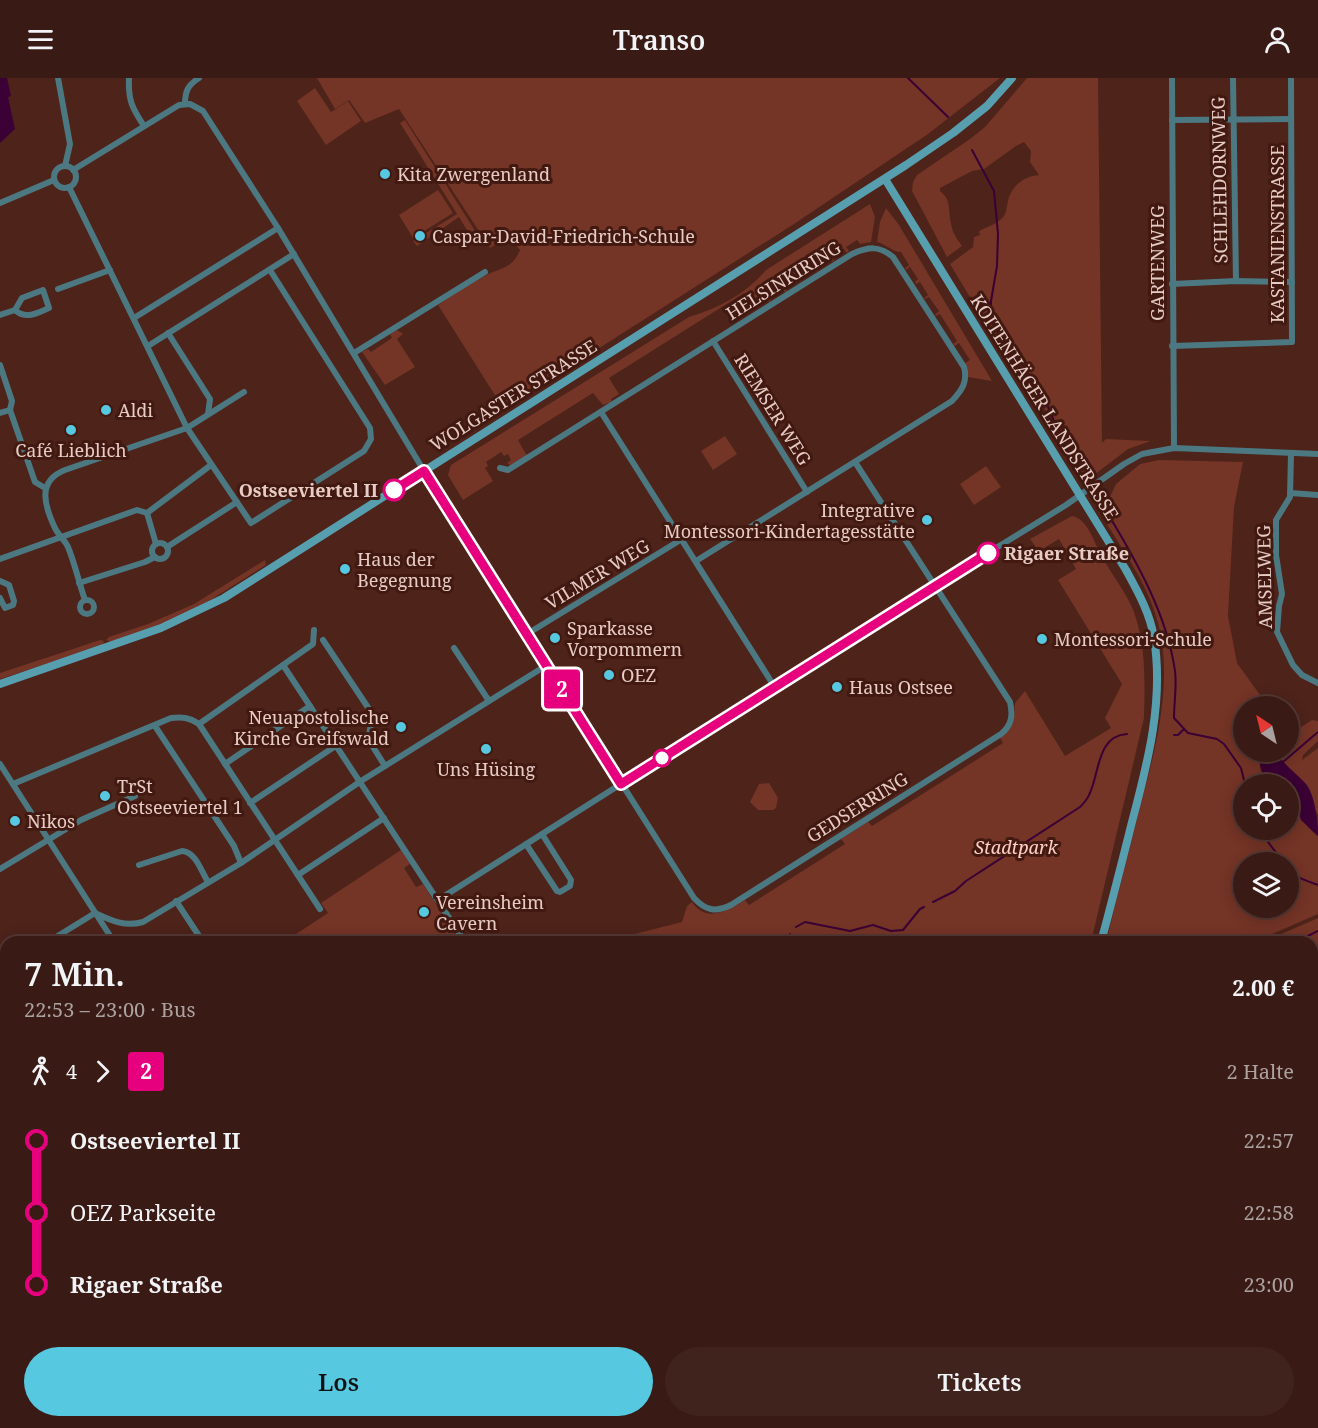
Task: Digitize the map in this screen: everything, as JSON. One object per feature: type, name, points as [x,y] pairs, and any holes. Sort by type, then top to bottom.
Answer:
[{"type":"main road","name":"WOLGASTER STRASSE","points":[[0,684],[161,628],[209,606],[885,179],[953,133],[978,113],[1012,78]]},
{"type":"main road","name":"KOITENHÄGER LANDSTRASSE","points":[[885,179],[1126,570],[1144,603],[1154,636],[1157,676],[1155,719],[1147,765],[1103,936]]},
{"type":"street","points":[[58,78],[70,144],[65,166]]},
{"type":"street","points":[[129,78],[128,95],[133,110],[144,126]]},
{"type":"street","points":[[185,104],[185,93],[189,84],[199,78]]},
{"type":"street","name":"GARTENWEG","points":[[1172,78],[1174,448]]},
{"type":"street","name":"SCHLEHDORNWEG","points":[[1233,78],[1236,281]]},
{"type":"street","name":"KASTANIENSTRASSE","points":[[1172,346],[1292,342],[1291,78]]},
{"type":"street","points":[[73,170],[173,108],[185,104],[203,111],[294,254],[424,471],[621,784]]},
{"type":"street","points":[[1172,120],[1291,119]]},
{"type":"street","points":[[65,166],[73,170],[75,178],[69,187]]},
{"type":"street","points":[[54,180],[56,170],[65,166]]},
{"type":"street","points":[[54,180],[60,187],[69,187]]},
{"type":"street","points":[[0,203],[54,180]]},
{"type":"street","points":[[69,187],[186,428],[251,523],[364,451],[371,438],[370,428],[270,270]]},
{"type":"street","points":[[134,318],[278,228]]},
{"type":"street","name":"HELSINKIRING","points":[[500,468],[508,470],[852,254],[864,248],[875,247],[886,251],[893,257],[964,367],[965,382],[952,400],[855,462]]},
{"type":"street","points":[[148,346],[294,254]]},
{"type":"street","points":[[58,289],[110,270]]},
{"type":"street","points":[[354,353],[485,272]]},
{"type":"street","points":[[1172,284],[1236,281],[1292,282]]},
{"type":"street","points":[[0,315],[15,310],[22,297],[43,290],[49,308],[27,316],[15,310]]},
{"type":"street","points":[[168,333],[210,399],[208,414]]},
{"type":"street","name":"RIEMSER WEG","points":[[713,341],[807,492]]},
{"type":"street","points":[[0,365],[12,401],[10,410],[35,483],[45,488]]},
{"type":"street","points":[[85,600],[67,544],[55,529],[44,495],[45,488],[58,472],[186,428],[244,392]]},
{"type":"street","points":[[0,413],[10,410]]},
{"type":"street","points":[[602,412],[774,686]]},
{"type":"street","points":[[438,900],[1142,454],[1174,448],[1318,454]]},
{"type":"street","name":"AMSELWEG","points":[[1291,453],[1290,497],[1276,520],[1276,555],[1282,594],[1276,623],[1277,632],[1293,664],[1302,675],[1318,683]]},
{"type":"street","points":[[855,462],[935,585]]},
{"type":"street","name":"RIEMSER WEG","points":[[696,561],[855,462]]},
{"type":"street","points":[[147,513],[211,465]]},
{"type":"street","points":[[1290,493],[1318,495]]},
{"type":"street","points":[[168,547],[237,502]]},
{"type":"street","points":[[0,559],[137,510],[147,513]]},
{"type":"street","points":[[147,513],[156,544],[152,550],[154,557],[160,560],[165,558],[168,547]]},
{"type":"street","name":"VILMER WEG","points":[[527,634],[682,539]]},
{"type":"street","points":[[156,544],[164,544],[168,547]]},
{"type":"street","points":[[80,583],[154,557]]},
{"type":"street","points":[[0,581],[9,585],[13,605],[5,608],[0,598]]},
{"type":"street","name":"GEDSERRING","points":[[621,784],[694,898],[706,909],[718,910],[730,905],[996,737],[1006,730],[1010,723],[1012,716],[1010,702],[935,585]]},
{"type":"street","points":[[199,724],[313,644],[314,630]]},
{"type":"street","points":[[323,640],[373,715],[368,739],[385,766]]},
{"type":"street","points":[[454,648],[489,701]]},
{"type":"street","points":[[283,665],[461,936]]},
{"type":"street","points":[[95,913],[112,921],[133,925],[143,922],[241,863],[361,781],[547,665]]},
{"type":"street","points":[[225,764],[310,706]]},
{"type":"street","points":[[13,784],[171,718],[192,719],[199,724],[320,909]]},
{"type":"street","points":[[155,726],[234,846],[241,863]]},
{"type":"street","points":[[250,803],[336,745]]},
{"type":"street","points":[[1,766],[110,936]]},
{"type":"street","points":[[0,869],[81,820],[135,796]]},
{"type":"street","points":[[298,875],[384,818]]},
{"type":"street","points":[[526,844],[556,891],[566,889],[570,886],[571,880],[542,834]]},
{"type":"street","points":[[139,865],[187,851],[195,858],[208,882]]},
{"type":"street","points":[[176,901],[199,936]]},
{"type":"street","points":[[58,936],[95,913]]},
{"type":"green space","points":[[317,78],[1000,78],[928,134],[794,224],[503,408],[438,305],[477,280],[509,265],[520,250],[513,242],[502,241],[490,248],[399,109],[365,123],[349,100],[335,109]]},
{"type":"green space","points":[[1027,78],[1098,78],[1102,443],[1106,439],[1151,441],[1128,449],[1094,475],[1080,473],[1063,448],[1044,407],[1024,387],[950,264],[973,247],[974,237],[980,235],[979,231],[1002,219],[1011,192],[1017,185],[1029,177],[1039,175],[1030,162],[1031,151],[1024,142],[984,169],[972,171],[940,188],[948,202],[952,229],[962,246],[947,257],[912,191],[917,175],[985,127]]},
{"type":"green space","points":[[315,88],[331,112],[348,101],[361,121],[326,145],[297,101]]},
{"type":"green space","points":[[405,120],[479,237],[473,240],[459,217],[417,246],[413,241],[457,214],[400,123]]},
{"type":"green space","points":[[438,190],[453,213],[413,238],[399,215]]},
{"type":"green space","points":[[870,204],[875,217],[871,242],[860,244],[857,240],[846,247],[849,251],[847,253],[843,248],[831,256],[834,261],[831,262],[828,258],[816,266],[819,270],[816,272],[813,268],[799,277],[802,281],[800,282],[797,278],[785,286],[787,291],[785,292],[782,288],[769,296],[771,301],[769,302],[766,298],[753,306],[744,293],[609,378],[619,394],[611,399],[612,402],[603,405],[593,393],[518,440],[527,456],[510,465],[507,463],[511,460],[508,454],[504,456],[501,452],[486,462],[488,466],[485,468],[493,481],[463,500],[448,475],[451,465],[689,317],[711,309],[741,293],[766,270]]},
{"type":"green space","points":[[886,208],[899,225],[992,381],[968,377],[965,363],[970,360],[959,343],[955,346],[953,344],[957,341],[940,314],[935,315],[939,311],[929,297],[924,298],[928,295],[920,282],[916,284],[918,279],[910,267],[906,270],[905,268],[909,265],[901,252],[877,242],[880,222]]},
{"type":"green space","points":[[397,330],[403,334],[397,339],[415,367],[385,385],[362,352],[368,349],[371,352],[392,338],[390,334]]},
{"type":"green space","points":[[725,436],[737,454],[713,470],[701,451]]},
{"type":"green space","points":[[1159,460],[1243,462],[1234,507],[1228,616],[1237,663],[1261,696],[1233,696],[1233,762],[1259,762],[1261,772],[1264,774],[1233,774],[1233,840],[1299,840],[1299,811],[1307,826],[1318,836],[1318,914],[1268,936],[1108,936],[1156,742],[1161,716],[1164,664],[1161,638],[1150,599],[1137,573],[1098,510],[1108,501],[1116,484],[1140,464]]},
{"type":"green space","points":[[986,466],[1001,487],[974,505],[960,484]]},
{"type":"green space","name":"Stadtpark","points":[[1072,516],[1078,518],[1090,532],[1131,605],[1141,638],[1144,664],[1144,718],[1092,936],[627,936],[682,922],[687,906],[692,902],[698,909],[711,914],[725,911],[745,900],[749,905],[845,844],[841,839],[868,822],[872,826],[1003,743],[1000,738],[1011,727],[1015,703],[1025,691],[1065,756],[1111,728],[1105,718],[1122,684],[1058,580],[1076,569],[1059,539],[1039,551],[1030,539]]},
{"type":"green space","points":[[265,560],[266,565],[212,599],[169,621],[111,642],[106,640],[194,604]]},
{"type":"green space","points":[[100,640],[104,641],[103,645],[0,679],[0,673]]},
{"type":"green space","points":[[1312,720],[1318,721],[1318,741],[1303,755],[1302,760],[1318,748],[1318,815],[1312,803],[1310,791],[1299,780],[1299,774],[1293,774],[1283,762],[1299,762],[1299,728]]},
{"type":"green space","points":[[769,783],[778,798],[776,808],[758,810],[750,802],[759,784]]},
{"type":"green space","points":[[401,850],[410,864],[404,868],[416,887],[423,884],[456,936],[293,936],[328,913],[321,903]]},
{"type":"green space","points":[[1318,918],[1318,936],[1277,936]]},
{"type":"shaded area","points":[[0,78],[7,78],[11,96],[8,97],[15,129],[0,143]]},
{"type":"shaded area","points":[[1260,762],[1284,762],[1296,774],[1264,774]]},
{"type":"shaded area","points":[[1299,777],[1309,789],[1314,802],[1318,836],[1301,820]]},
{"type":"waterway","points":[[908,78],[948,117]]},
{"type":"waterway","points":[[972,150],[994,191],[998,234],[991,320],[1019,370],[1046,402],[1066,450],[1079,470]]},
{"type":"waterway","points":[[1108,514],[1140,570],[1165,630],[1175,671],[1174,718],[1188,733],[1217,739],[1224,744],[1241,768],[1242,774]]},
{"type":"waterway","points":[[1174,735],[1178,735],[1184,729]]},
{"type":"waterway","points":[[1299,748],[1318,732]]},
{"type":"waterway","points":[[933,902],[955,891],[966,881],[1080,807],[1093,786],[1104,749],[1117,736],[1127,734]]},
{"type":"waterway","points":[[1269,840],[1276,852]]},
{"type":"waterway","points":[[1299,878],[1318,885]]},
{"type":"waterway","points":[[796,927],[805,922],[850,931],[873,925],[891,931],[903,930],[924,907]]},
{"type":"waterway","points":[[1308,936],[1318,931]]},
{"type":"bus line","name":"2","points":[[394,490],[424,471],[621,784],[988,553]]},
{"type":"place","name":"Kita Zwergenland","points":[[385,174]]},
{"type":"place","name":"Caspar-David-Friedrich-Schule","points":[[420,236]]},
{"type":"place","name":"Aldi","points":[[106,410]]},
{"type":"place","name":"Café Lieblich","points":[[71,430]]},
{"type":"place","name":"Ostseeviertel II","points":[[394,490]]},
{"type":"place","name":"Integrative Montessori-Kindertagesstätte","points":[[927,520]]},
{"type":"place","name":"Rigaer Straße","points":[[988,553]]},
{"type":"place","name":"Haus der Begegnung","points":[[345,569]]},
{"type":"place","name":"Sparkasse Vorpommern","points":[[555,638]]},
{"type":"place","name":"Montessori-Schule","points":[[1042,639]]},
{"type":"place","name":"OEZ","points":[[609,675]]},
{"type":"place","name":"Haus Ostsee","points":[[837,687]]},
{"type":"place","name":"Neuapostolische Kirche Greifswald","points":[[401,727]]},
{"type":"place","name":"Uns Hüsing","points":[[486,749]]},
{"type":"place","name":"TrSt Ostseeviertel 1","points":[[105,796]]},
{"type":"place","name":"Nikos","points":[[15,821]]},
{"type":"place","name":"Vereinsheim Cavern","points":[[424,912]]}]
